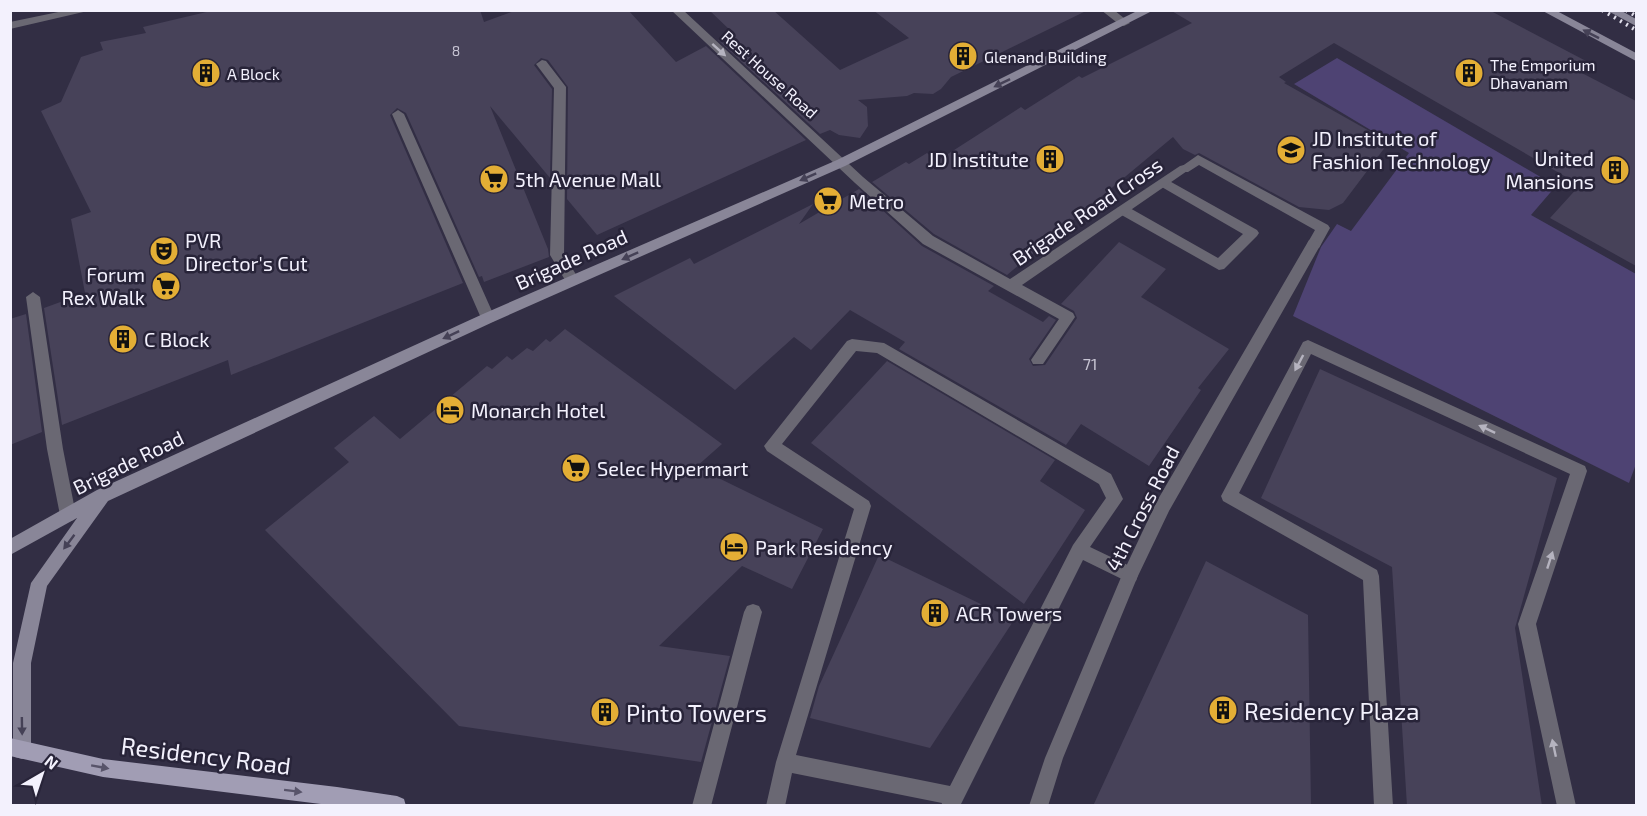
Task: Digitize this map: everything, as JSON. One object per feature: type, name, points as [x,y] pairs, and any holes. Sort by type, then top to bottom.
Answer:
[{"type":"main road","name":"Brigade Road","points":[[10,548],[104,495],[488,318],[841,163],[1149,10]]},
{"type":"main road","points":[[1546,10],[1636,57]]},
{"type":"main road","points":[[1611,10],[1636,23]]},
{"type":"main road","points":[[16,749],[22,663],[39,583],[104,495]]},
{"type":"main road","name":"Residency Road","points":[[16,749],[103,768],[397,806]]},
{"type":"street","points":[[10,26],[87,10]]},
{"type":"street","name":"Rest House Road","points":[[676,10],[841,163]]},
{"type":"street","points":[[1106,10],[1124,22]]},
{"type":"street","points":[[542,64],[560,87],[557,255],[573,281]]},
{"type":"street","points":[[398,114],[488,318]]},
{"type":"street","name":"Brigade Road Cross","points":[[1011,285],[1198,159],[1323,228],[1314,244]]},
{"type":"street","name":"Brigade Road Cross","points":[[841,163],[928,240],[1068,317],[1038,360]]},
{"type":"street","points":[[1123,210],[1219,265],[1252,232],[1164,183]]},
{"type":"street","name":"4th Cross Road","points":[[1038,806],[1054,758],[1130,575],[1163,506],[1314,244]]},
{"type":"street","points":[[33,297],[55,449],[69,515]]},
{"type":"street","points":[[775,806],[785,762],[863,506],[772,446],[852,345],[879,347],[1105,479],[1115,499],[1079,550],[953,801],[785,762]]},
{"type":"street","points":[[1384,806],[1371,576],[1229,496],[1308,346],[1579,471],[1527,624],[1567,806]]},
{"type":"street","points":[[1079,550],[1130,575]]},
{"type":"street","points":[[701,806],[753,612]]},
{"type":"shaded area","points":[[1337,58],[1556,186],[1531,215],[1636,274],[1636,464],[1629,483],[1293,316],[1321,247],[1337,224],[1351,231],[1409,153],[1294,84]]},
{"type":"building","points":[[215,10],[480,10],[484,22],[517,10],[628,10],[676,62],[706,46],[806,140],[597,235],[567,199],[568,87],[548,60],[541,58],[534,65],[552,89],[550,178],[490,106],[548,249],[549,257],[484,282],[482,276],[479,277],[406,113],[397,108],[390,115],[463,283],[231,375],[228,360],[62,425],[44,308],[85,293],[71,219],[91,212],[41,111],[61,102],[81,57],[103,50],[100,42],[146,33],[143,27]]},
{"type":"building","points":[[709,10],[773,10],[840,70],[909,38],[873,10],[1088,10],[951,77],[941,89],[933,94],[914,93],[907,96],[858,100],[867,107],[868,126],[860,138],[839,135],[830,130],[820,134],[718,40],[732,32]]},
{"type":"building","points":[[1170,10],[1489,10],[1586,61],[1576,70],[1636,101],[1636,266],[1550,218],[1580,185],[1334,43],[1279,77],[1286,82],[1284,83],[1389,142],[1343,203],[1329,210],[1299,207],[1199,153],[1195,155],[1183,149],[1173,137],[1007,275],[934,234],[872,182],[906,162],[909,164],[927,153],[937,161],[1021,107],[1025,110],[1079,76],[1082,78],[1192,23]]},
{"type":"building","points":[[859,189],[922,246],[994,286],[988,291],[1043,322],[1049,316],[1056,320],[1029,359],[1033,366],[1045,365],[1077,318],[1074,311],[1061,304],[1119,242],[1166,269],[1141,297],[1229,349],[1198,388],[1201,390],[1149,466],[1081,424],[1066,445],[899,349],[905,342],[850,310],[811,350],[794,337],[735,390],[614,296],[690,258],[694,264],[813,204],[799,224]]},
{"type":"building","points":[[26,314],[42,432],[10,445],[10,319]]},
{"type":"building","points":[[565,329],[722,444],[696,467],[823,529],[792,589],[742,566],[659,646],[730,656],[701,762],[459,726],[265,530],[349,462],[334,448],[374,416],[400,439],[487,366],[492,369],[507,356],[512,360],[527,348],[533,351],[546,339],[550,342]]},
{"type":"building","points":[[887,361],[1055,460],[1040,481],[1085,510],[1024,604],[811,443]]},
{"type":"building","points":[[1320,369],[1557,478],[1515,628],[1542,806],[1407,806],[1392,567],[1261,498]]},
{"type":"building","points":[[879,555],[1014,620],[930,748],[810,718],[819,686]]},
{"type":"building","name":"Residency Plaza","points":[[1206,561],[1308,615],[1311,806],[1093,806]]},
{"type":"railway","points":[[1602,10],[1636,30]]},
{"type":"railway","points":[[1626,10],[1636,16]]},
{"type":"place","name":"Glenand Building","points":[[963,56]]},
{"type":"place","name":"A Block","points":[[206,73]]},
{"type":"place","name":"The Emporium Dhavanam","points":[[1469,73]]},
{"type":"place","name":"JD Institute of Fashion Technology","points":[[1291,150]]},
{"type":"place","name":"JD Institute","points":[[1050,159]]},
{"type":"place","name":"United Mansions","points":[[1615,170]]},
{"type":"place","name":"5th Avenue Mall","points":[[494,179]]},
{"type":"place","name":"Metro","points":[[828,201]]},
{"type":"place","name":"PVR Director's Cut","points":[[164,251]]},
{"type":"place","name":"Forum Rex Walk","points":[[166,286]]},
{"type":"place","name":"C Block","points":[[123,339]]},
{"type":"place","name":"Monarch Hotel","points":[[450,410]]},
{"type":"place","name":"Selec Hypermart","points":[[576,468]]},
{"type":"place","name":"Park Residency","points":[[734,547]]},
{"type":"place","name":"ACR Towers","points":[[935,613]]},
{"type":"place","name":"Residency Plaza","points":[[1223,710]]},
{"type":"place","name":"Pinto Towers","points":[[605,712]]}]
